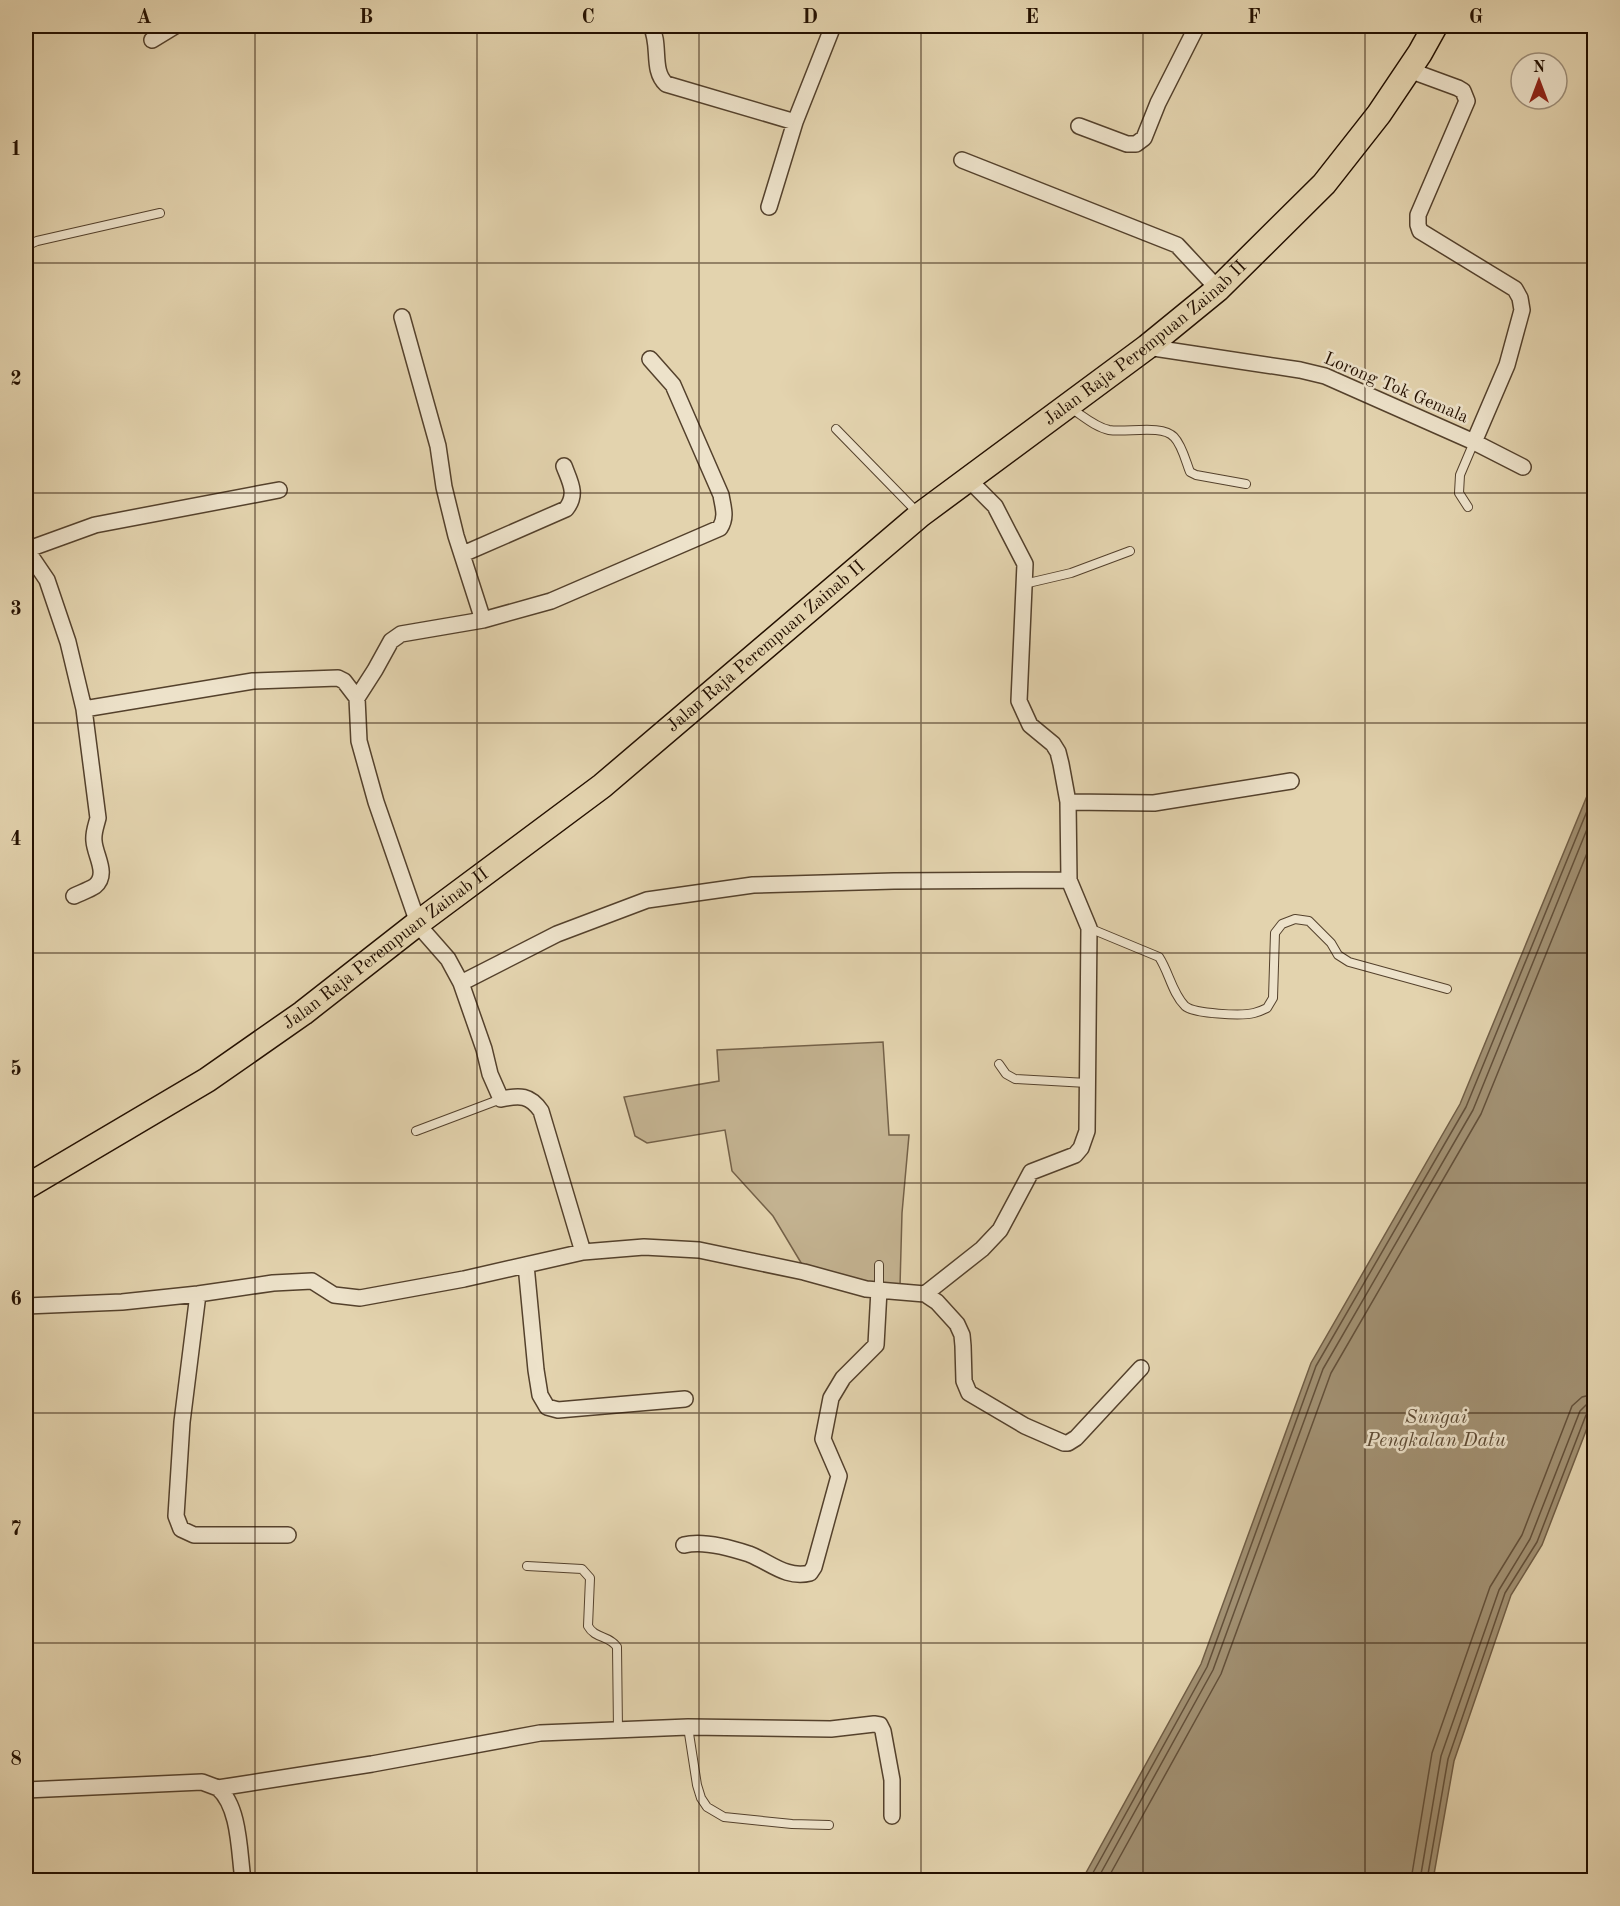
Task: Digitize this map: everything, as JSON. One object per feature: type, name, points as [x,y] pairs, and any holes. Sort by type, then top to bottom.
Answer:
[{"type":"main road","name":"Jalan Raja Perempuan Zainab II","points":[[26,1187],[207,1080],[303,1012],[602,786],[920,515],[1148,347],[1218,289],[1324,184],[1379,114],[1435,26]]},
{"type":"street","points":[[152,40],[175,26]]},
{"type":"street","points":[[651,26],[656,35],[657,70],[660,78],[666,84],[795,122]]},
{"type":"street","points":[[769,207],[795,122],[832,26]]},
{"type":"street","points":[[1079,126],[1127,144],[1136,144],[1144,138],[1158,103],[1197,26]]},
{"type":"street","points":[[1409,70],[1458,88],[1463,91],[1467,101],[1418,215],[1420,231],[1515,289],[1520,298],[1522,310],[1507,365],[1480,445]]},
{"type":"street","points":[[962,160],[1177,245],[1218,289]]},
{"type":"street","points":[[402,317],[438,446],[444,487],[456,536],[483,620]]},
{"type":"street","name":"Lorong Tok Gemala","points":[[1148,347],[1300,370],[1325,376],[1480,445],[1523,467]]},
{"type":"street","points":[[357,698],[391,641],[401,634],[483,620],[551,601],[720,528],[724,522],[721,495],[673,385],[650,359]]},
{"type":"street","points":[[463,554],[566,509],[572,501],[574,491],[564,466]]},
{"type":"street","points":[[925,1294],[982,1249],[1000,1230],[1031,1172],[1075,1155],[1081,1148],[1087,1131],[1089,928],[1069,880],[1068,802],[1058,752],[1047,738],[1030,725],[1019,701],[1025,564],[995,506],[968,479]]},
{"type":"street","points":[[74,896],[95,886],[100,878],[101,870],[93,835],[99,818],[84,709],[68,642],[47,580],[26,549],[95,525],[279,490]]},
{"type":"street","points":[[84,709],[253,681],[338,678],[344,681],[357,698],[359,741],[376,802],[418,923],[447,959],[461,983],[484,1048],[490,1074],[501,1099],[512,1097],[529,1099],[535,1102],[541,1111],[584,1252]]},
{"type":"street","points":[[1068,802],[1154,802],[1291,781]]},
{"type":"street","points":[[461,983],[557,934],[647,900],[753,885],[1069,880]]},
{"type":"street","points":[[26,1306],[122,1302],[273,1283],[312,1281],[334,1295],[360,1298],[584,1252],[644,1247],[699,1250],[804,1272],[848,1286],[925,1294],[937,1302],[957,1324],[962,1335],[964,1382],[969,1393],[1020,1424],[1059,1442],[1068,1443],[1076,1438],[1141,1368]]},
{"type":"street","points":[[526,1265],[538,1387],[547,1407],[558,1410],[685,1399]]},
{"type":"street","points":[[684,1545],[694,1543],[730,1550],[750,1555],[792,1574],[810,1573],[814,1567],[839,1476],[823,1439],[831,1398],[843,1378],[876,1345],[879,1290]]},
{"type":"street","points":[[198,1294],[182,1422],[176,1516],[181,1529],[194,1535],[288,1535]]},
{"type":"street","points":[[218,1788],[372,1764],[540,1733],[688,1727],[831,1729],[874,1724],[880,1725],[892,1780],[892,1816]]},
{"type":"street","points":[[26,1790],[202,1782],[218,1788],[230,1802],[237,1830],[243,1881]]},
{"type":"lane","points":[[26,246],[37,241],[160,213]]},
{"type":"lane","points":[[1068,406],[1098,426],[1108,429],[1159,431],[1170,434],[1176,439],[1190,472],[1246,484]]},
{"type":"lane","points":[[836,429],[920,515]]},
{"type":"lane","points":[[1468,507],[1459,493],[1460,475],[1480,445]]},
{"type":"lane","points":[[1024,584],[1071,573],[1130,551]]},
{"type":"lane","points":[[1089,928],[1159,957],[1165,964],[1175,991],[1186,1006],[1198,1012],[1252,1014],[1267,1008],[1273,998],[1275,933],[1281,924],[1295,919],[1309,921],[1331,943],[1338,955],[1349,962],[1447,989]]},
{"type":"lane","points":[[999,1064],[1006,1074],[1015,1079],[1087,1083]]},
{"type":"lane","points":[[416,1131],[501,1099]]},
{"type":"lane","points":[[879,1265],[879,1290]]},
{"type":"lane","points":[[526,1566],[582,1569],[590,1578],[588,1626],[595,1635],[610,1639],[617,1647],[618,1731]]},
{"type":"lane","points":[[688,1727],[697,1785],[707,1807],[724,1817],[792,1824],[829,1825]]},
{"type":"shaded area","points":[[883,1042],[889,1135],[909,1135],[902,1213],[900,1286],[879,1285],[803,1266],[773,1216],[732,1171],[725,1130],[647,1143],[635,1136],[624,1097],[719,1081],[717,1050]]},
{"type":"water","name":"Sungai Pengkalan Datu","points":[[1594,779],[1594,1410],[1542,1545],[1511,1595],[1454,1761],[1433,1880],[1082,1880],[1201,1664],[1311,1363],[1460,1104]]}]
